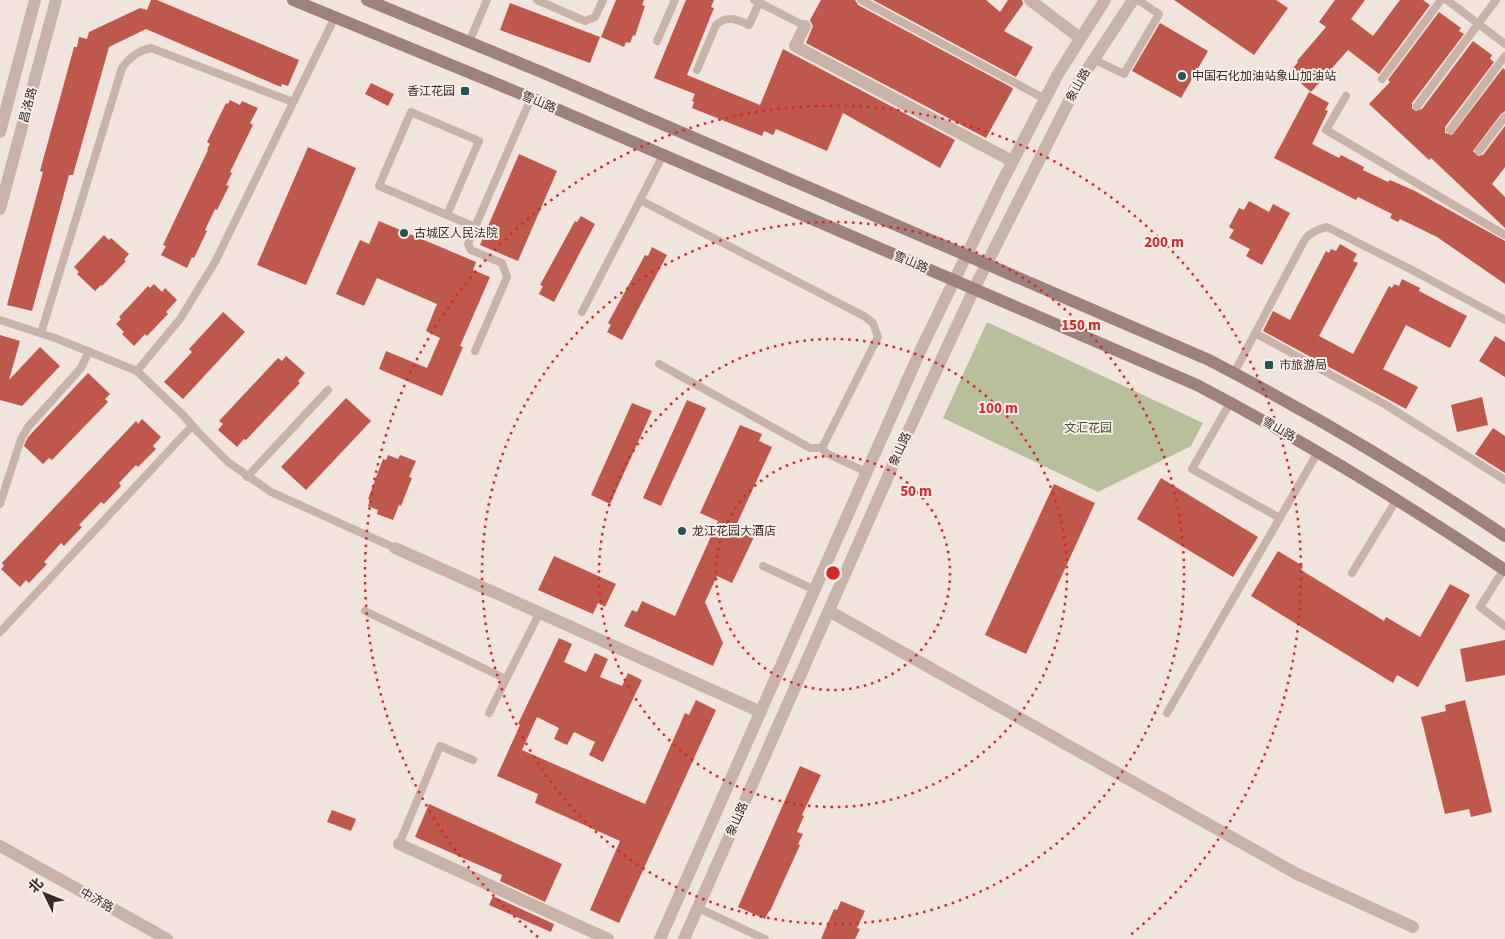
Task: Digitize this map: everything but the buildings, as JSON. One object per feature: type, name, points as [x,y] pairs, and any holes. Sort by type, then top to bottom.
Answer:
[{"type":"main road","name":"雪山路","points":[[293,0],[531,98],[1197,385],[1398,499],[1504,570]]},
{"type":"main road","points":[[367,0],[1209,360],[1317,418],[1505,536]]},
{"type":"street","name":"昌洛路","points":[[0,132],[35,0]]},
{"type":"street","name":"昌洛路","points":[[0,209],[56,0]]},
{"type":"street","points":[[1030,0],[1080,38]]},
{"type":"street","name":"象山路","points":[[660,939],[953,280],[1044,99],[1105,0]]},
{"type":"street","name":"象山路","points":[[684,939],[901,447],[974,289],[1077,85],[1133,0]]},
{"type":"street","points":[[805,26],[795,46],[1012,161]]},
{"type":"street","points":[[395,548],[760,712]]},
{"type":"street","points":[[829,611],[1297,874],[1413,927]]},
{"type":"street","points":[[398,844],[608,939]]},
{"type":"street","name":"中济路","points":[[0,846],[167,939]]},
{"type":"lane","points":[[469,42],[487,0]]},
{"type":"lane","points":[[537,0],[585,21],[595,17],[603,0]]},
{"type":"lane","points":[[657,41],[674,0]]},
{"type":"lane","points":[[861,0],[1044,99]]},
{"type":"lane","points":[[1093,59],[1124,74],[1159,14],[1138,0]]},
{"type":"lane","points":[[1382,79],[1441,0]]},
{"type":"lane","points":[[1449,0],[1505,44]]},
{"type":"lane","points":[[1418,106],[1496,0]]},
{"type":"lane","points":[[697,70],[716,25],[721,21],[731,18],[748,25],[757,1],[805,26]]},
{"type":"lane","points":[[138,372],[180,319],[199,291],[335,17]]},
{"type":"lane","points":[[41,333],[122,68],[127,61],[139,52],[152,48],[294,102]]},
{"type":"lane","points":[[1450,130],[1505,56]]},
{"type":"lane","points":[[1346,96],[1326,130],[1505,235]]},
{"type":"lane","points":[[475,351],[507,277],[502,263],[470,250],[468,244],[531,98]]},
{"type":"lane","points":[[447,215],[479,141],[411,112],[379,186],[475,227]]},
{"type":"lane","points":[[1479,151],[1505,116]]},
{"type":"lane","points":[[582,312],[663,155]]},
{"type":"lane","points":[[640,200],[864,316],[873,323],[878,337],[822,448]]},
{"type":"lane","points":[[1234,373],[1305,239],[1315,230],[1327,227],[1505,320]]},
{"type":"lane","points":[[0,320],[89,351],[138,372],[212,448],[247,477],[271,492],[395,548]]},
{"type":"lane","points":[[1255,333],[1386,405],[1505,480]]},
{"type":"lane","points":[[0,504],[24,433],[80,368],[89,351]]},
{"type":"lane","points":[[660,364],[810,448],[822,448]]},
{"type":"lane","points":[[247,477],[328,390]]},
{"type":"lane","points":[[1230,402],[1192,469],[1280,518]]},
{"type":"lane","points":[[0,632],[192,426]]},
{"type":"lane","points":[[822,448],[826,453],[866,472]]},
{"type":"lane","points":[[1166,712],[1318,452]]},
{"type":"lane","points":[[1352,573],[1398,499]]},
{"type":"lane","points":[[763,566],[815,590]]},
{"type":"lane","points":[[1504,570],[1480,607],[1505,626]]},
{"type":"lane","points":[[365,611],[506,678]]},
{"type":"lane","points":[[489,713],[539,614]]},
{"type":"lane","points":[[398,844],[440,746],[473,760]]},
{"type":"lane","points":[[698,908],[766,939]]},
{"type":"green space","name":"文汇花园","points":[[987,322],[1203,423],[1191,446],[1098,492],[943,418]]},
{"type":"place","name":"中国石化加油站象山加油站","points":[[1182,76]]},
{"type":"place","name":"香江花园","points":[[465,91]]},
{"type":"place","name":"古城区人民法院","points":[[404,233]]},
{"type":"place","name":"市旅游局","points":[[1269,365]]},
{"type":"place","name":"龙江花园大酒店","points":[[682,531]]}]
